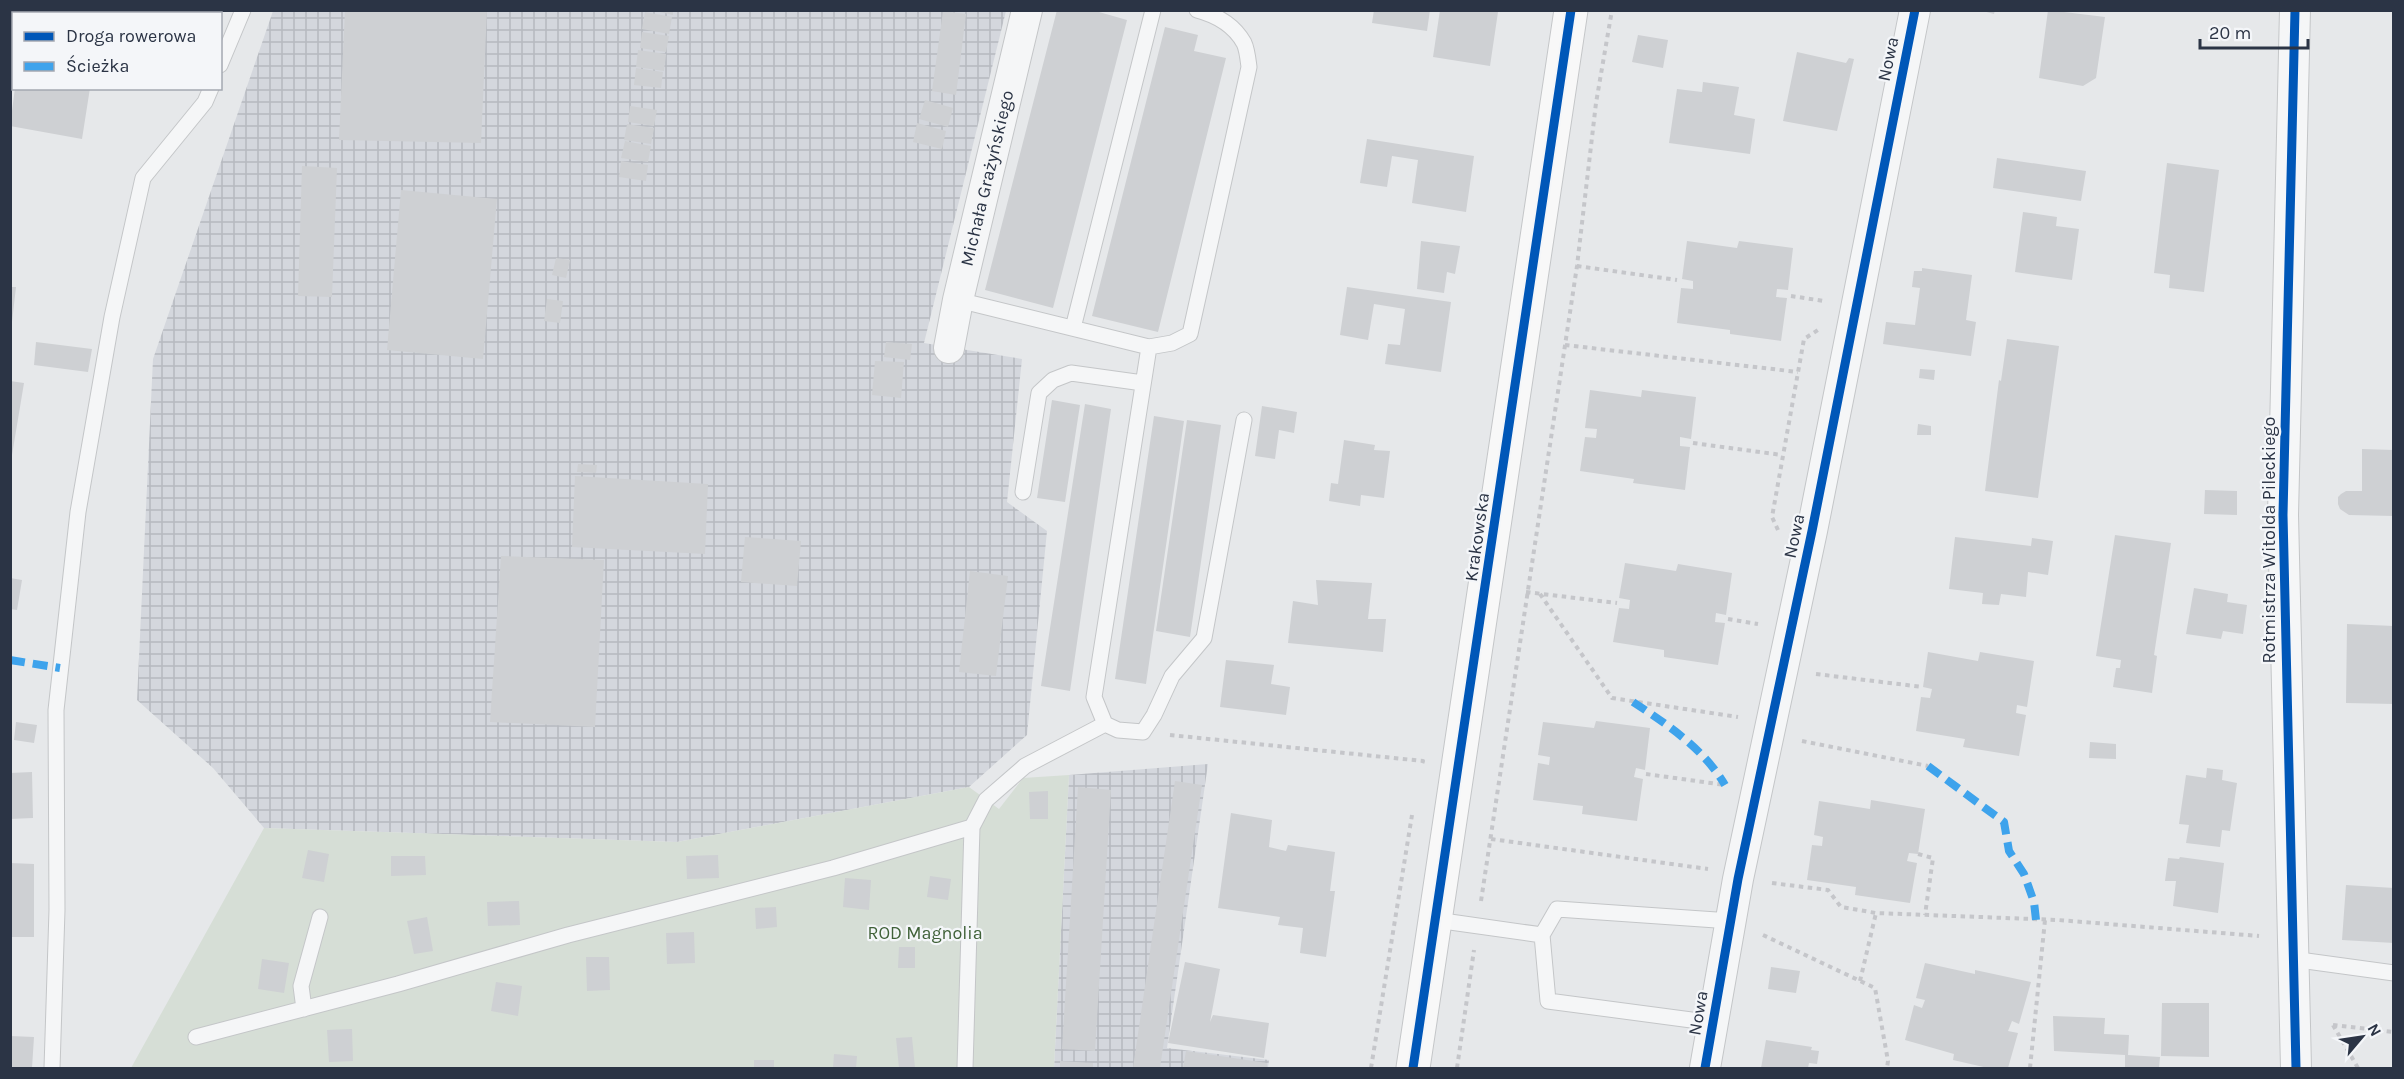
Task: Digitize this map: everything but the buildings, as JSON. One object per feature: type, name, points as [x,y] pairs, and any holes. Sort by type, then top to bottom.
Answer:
[{"type":"street","name":"Michała Grażyńskiego","points":[[949,348],[958,300],[1028,10]]},
{"type":"street","name":"Krakowska","points":[[1413,1068],[1571,10]]},
{"type":"street","name":"Nowa","points":[[1705,1068],[1731,921],[1728,875],[1758,726],[1782,670],[1916,10]]},
{"type":"street","name":"Rotmistrza Witolda Pileckiego","points":[[2295,10],[2283,515],[2296,1068]]},
{"type":"lane","points":[[222,60],[243,10]]},
{"type":"lane","points":[[1073,328],[1154,10]]},
{"type":"lane","points":[[958,300],[1149,347],[1172,343],[1190,334],[1249,67],[1245,44],[1228,24],[1212,14],[1197,10]]},
{"type":"lane","points":[[52,1068],[57,910],[56,710],[78,512],[112,317],[142,178],[205,102],[210,90]]},
{"type":"lane","points":[[1149,347],[1094,697],[1105,724],[1118,730],[1143,732],[1154,715],[1172,676],[1204,638],[1244,420]]},
{"type":"lane","points":[[1023,492],[1039,393],[1053,380],[1071,373],[1143,383]]},
{"type":"lane","points":[[964,1068],[972,827],[986,800],[1025,766],[1105,724]]},
{"type":"lane","points":[[196,1037],[568,935],[832,868],[972,827]]},
{"type":"lane","points":[[1713,1023],[1548,1001],[1542,935],[1557,909],[1731,921]]},
{"type":"lane","points":[[304,1009],[302,986],[320,917]]},
{"type":"lane","points":[[1436,920],[1542,935]]},
{"type":"lane","points":[[2292,949],[2394,973]]},
{"type":"path","points":[[1457,1068],[1526,592],[1577,266],[1596,103],[1612,10]]},
{"type":"path","points":[[1577,266],[1677,280]]},
{"type":"path","points":[[1791,296],[1828,302],[1826,310]]},
{"type":"path","points":[[1782,539],[1772,517],[1804,339],[1823,327]]},
{"type":"path","points":[[1565,345],[1798,372]]},
{"type":"path","points":[[1693,443],[1782,455]]},
{"type":"path","points":[[1526,592],[1617,603]]},
{"type":"path","points":[[1540,594],[1612,698],[1758,726],[1928,766]]},
{"type":"path","points":[[1728,619],[1765,625]]},
{"type":"path","points":[[1782,670],[1923,687]]},
{"type":"path","points":[[1143,732],[1423,761],[1421,772]]},
{"type":"path","points":[[1646,774],[1732,786]]},
{"type":"path","points":[[1371,1068],[1413,814]]},
{"type":"path","points":[[1491,839],[1828,890],[1841,907],[1876,913],[2045,920],[2292,949]]},
{"type":"path","points":[[1918,854],[1933,858],[1925,915]]},
{"type":"path","points":[[1860,981],[1876,913]]},
{"type":"path","points":[[2030,1068],[2045,920]]},
{"type":"path","points":[[1731,921],[1875,988],[1888,1061],[1887,1068]]},
{"type":"path","points":[[2358,1068],[2333,1025],[2394,1032]]},
{"type":"shaded area","points":[[273,11],[1006,11],[924,343],[1022,359],[1007,502],[1047,531],[1027,735],[969,787],[677,842],[264,828],[213,768],[137,700],[153,359]]},
{"type":"shaded area","points":[[1208,764],[1167,1048],[1269,1060],[1268,1068],[1054,1068],[1069,775]]},
{"type":"green space","name":"ROD Magnolia","points":[[1069,775],[1054,1068],[131,1068],[264,828],[677,842],[969,787],[999,809],[1023,778]]},
{"type":"marked path","points":[[10,660],[60,668]]},
{"type":"marked path","points":[[1633,702],[1672,729],[1695,749],[1725,785]]},
{"type":"marked path","points":[[1928,766],[2004,822],[2009,851],[2024,874],[2034,902],[2036,920]]},
{"type":"cycle path","points":[[1413,1068],[1571,10]]},
{"type":"cycle path","points":[[1705,1068],[1738,879],[1812,531],[1915,10]]},
{"type":"cycle path","points":[[2295,10],[2283,515],[2296,1068]]}]
